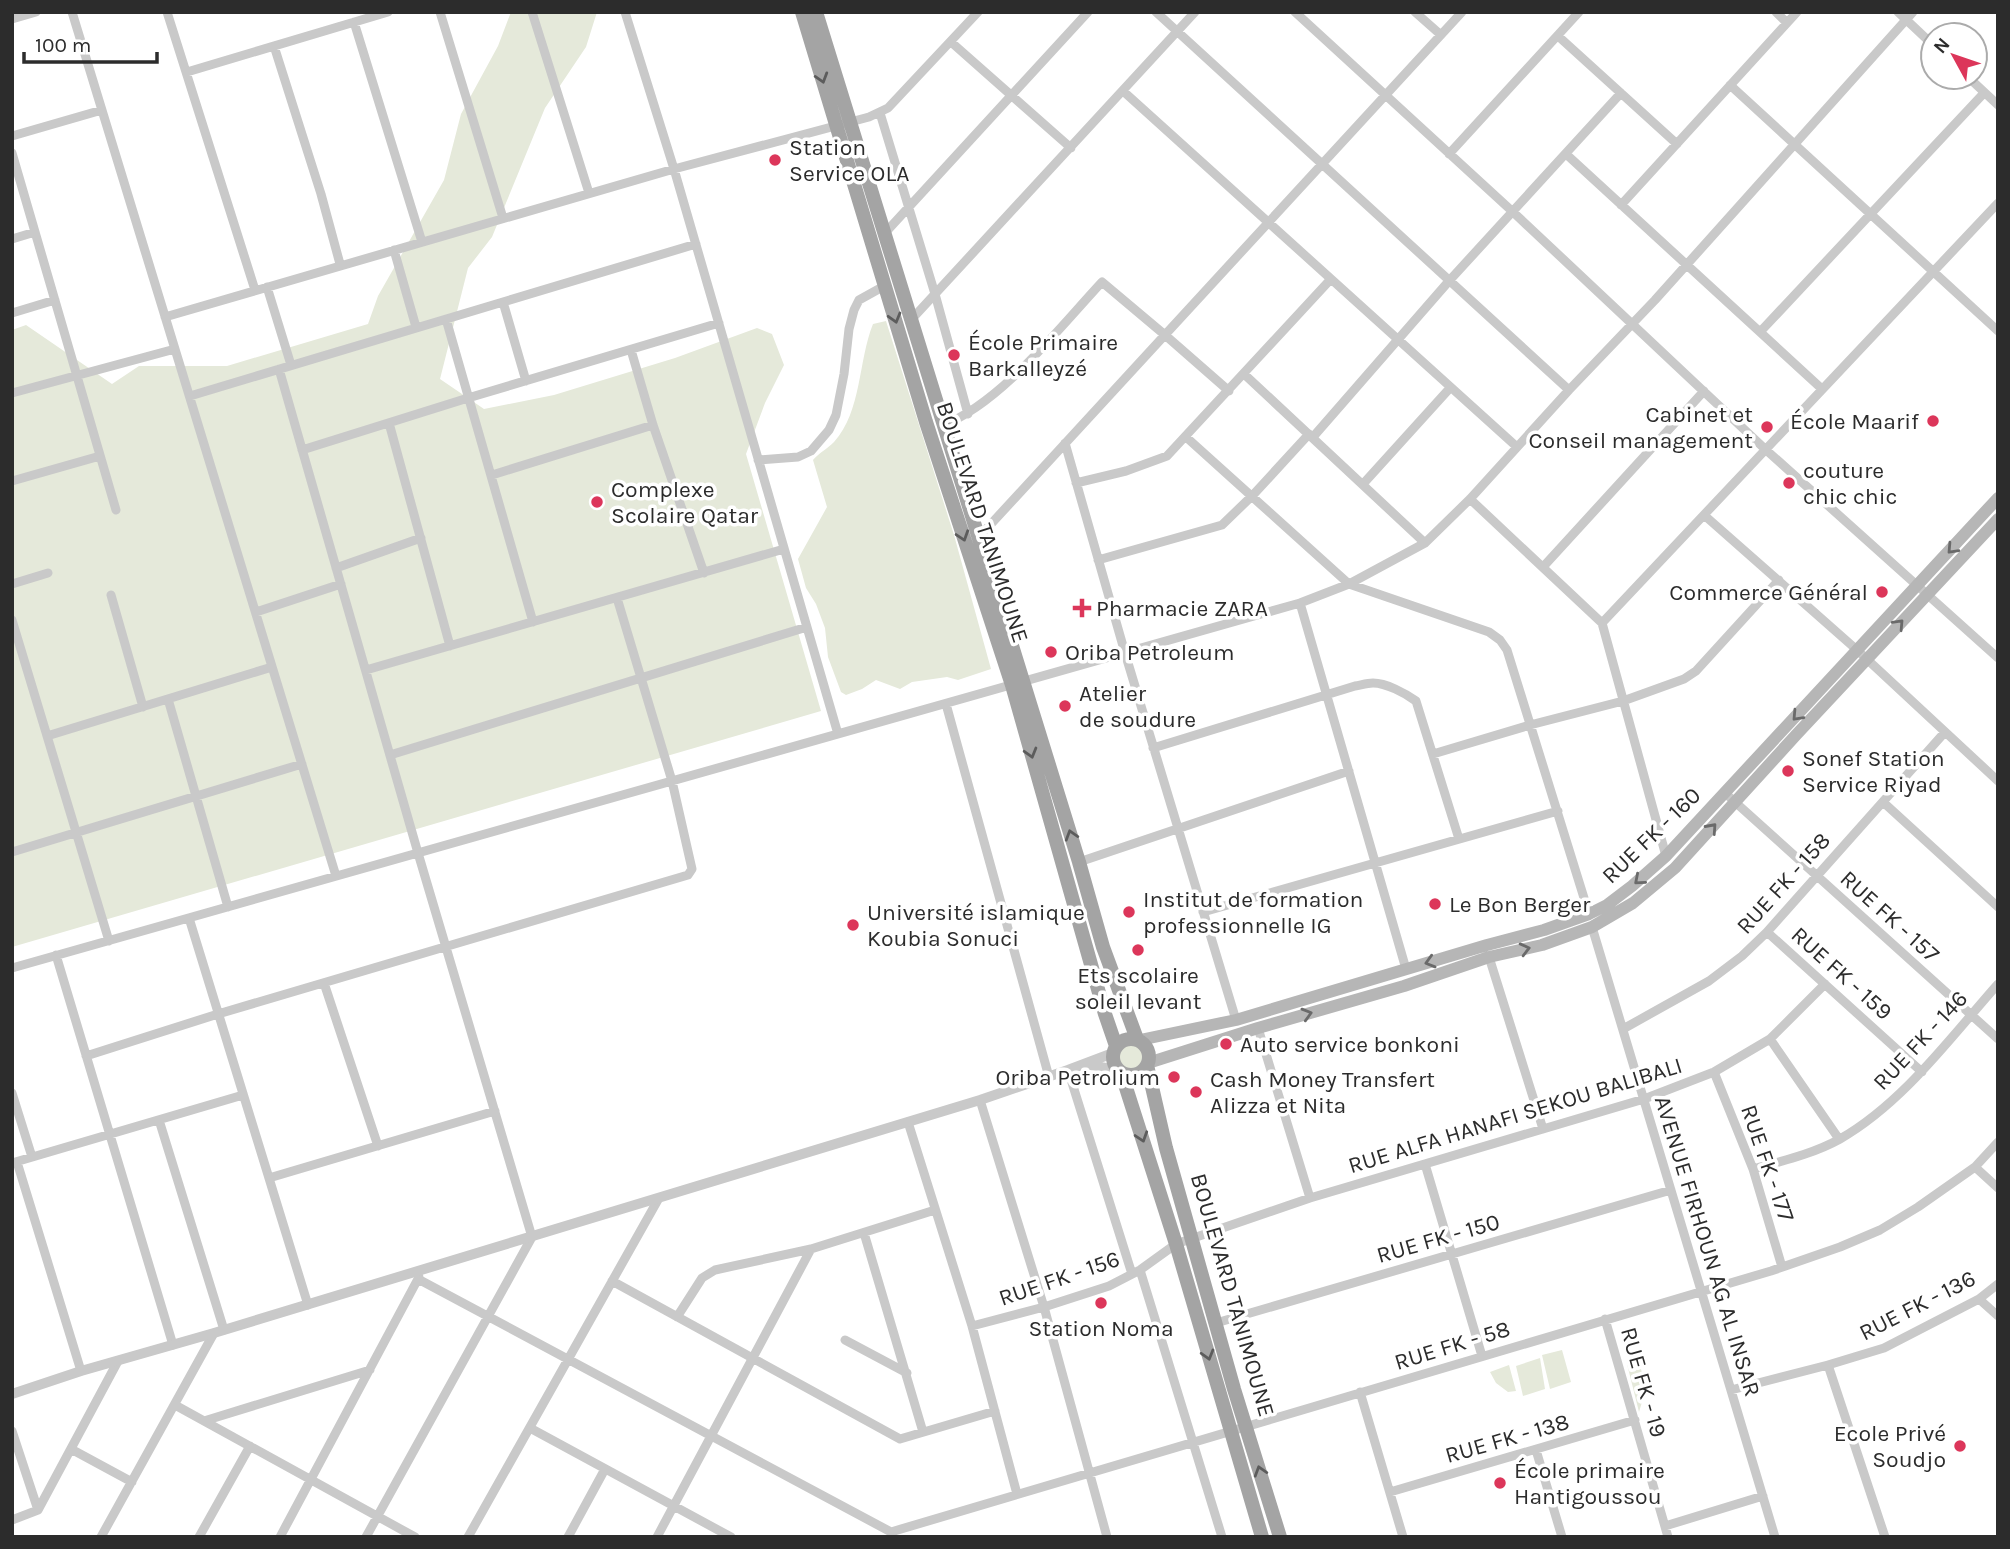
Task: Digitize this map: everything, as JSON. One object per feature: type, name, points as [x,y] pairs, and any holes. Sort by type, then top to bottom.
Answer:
[{"type":"main road","name":"BOULEVARD TANIMOUNE","points":[[802,12],[885,233],[979,537],[1114,1049]]},
{"type":"main road","name":"BOULEVARD TANIMOUNE","points":[[816,12],[843,125],[926,422],[1079,862],[1103,947],[1138,1040]]},
{"type":"main road","name":"RUE FK - 160","points":[[1148,1064],[1258,1028],[1404,986],[1489,957],[1542,945],[1610,910],[1633,903],[1675,868],[1735,803],[1922,589],[1991,526],[1998,498]]},
{"type":"main road","name":"RUE FK - 160","points":[[1610,910],[1862,655]]},
{"type":"main road","name":"RUE FK - 160","points":[[1138,1040],[1236,1020],[1544,930],[1591,920]]},
{"type":"main road","points":[[1123,1040],[1138,1040],[1148,1050],[1148,1064],[1139,1074],[1120,1072],[1114,1063],[1114,1049],[1123,1040]]},
{"type":"main road","name":"BOULEVARD TANIMOUNE","points":[[1148,1064],[1164,1139],[1280,1537]]},
{"type":"main road","name":"BOULEVARD TANIMOUNE","points":[[1120,1072],[1176,1244],[1262,1537]]},
{"type":"street","points":[[12,19],[36,12]]},
{"type":"street","points":[[72,12],[336,876]]},
{"type":"street","points":[[167,12],[255,290]]},
{"type":"street","points":[[187,72],[388,12]]},
{"type":"street","points":[[440,12],[503,218]]},
{"type":"street","points":[[532,12],[589,193]]},
{"type":"street","points":[[625,12],[674,169],[838,734]]},
{"type":"street","points":[[165,317],[340,264],[880,113],[891,105],[978,12]]},
{"type":"street","points":[[885,233],[1088,12]]},
{"type":"street","points":[[1156,12],[1569,390]]},
{"type":"street","points":[[911,320],[1195,12]]},
{"type":"street","points":[[1294,12],[1513,212],[1765,449],[1998,658]]},
{"type":"street","points":[[1415,12],[1441,35]]},
{"type":"street","points":[[979,537],[1462,12]]},
{"type":"street","points":[[1449,154],[1579,12]]},
{"type":"street","points":[[1776,12],[1787,23]]},
{"type":"street","points":[[1621,205],[1797,12]]},
{"type":"street","points":[[1898,12],[1919,32]]},
{"type":"street","points":[[12,968],[1018,684],[1300,603],[1349,584],[1426,542],[1470,499],[1795,145],[1913,12]]},
{"type":"street","points":[[354,22],[422,242]]},
{"type":"street","points":[[1558,36],[1676,144]]},
{"type":"street","points":[[951,42],[1071,148]]},
{"type":"street","points":[[274,46],[340,264]]},
{"type":"street","points":[[1730,85],[1998,331]]},
{"type":"street","points":[[1123,91],[1517,447]]},
{"type":"street","points":[[1098,560],[1222,525],[1311,436],[1621,93]]},
{"type":"street","points":[[1760,332],[1984,93],[1998,105]]},
{"type":"street","points":[[12,136],[102,110]]},
{"type":"street","points":[[880,113],[968,414]]},
{"type":"street","points":[[12,153],[116,510]]},
{"type":"street","points":[[1566,154],[1822,388]]},
{"type":"street","points":[[1602,622],[1998,203]]},
{"type":"street","points":[[12,239],[35,232]]},
{"type":"street","points":[[190,396],[695,244]]},
{"type":"street","points":[[394,250],[416,327]]},
{"type":"street","points":[[1076,483],[1126,471],[1167,456],[1331,280]]},
{"type":"street","points":[[943,425],[968,414],[1022,368],[1102,282],[1229,391]]},
{"type":"street","points":[[758,460],[799,457],[811,451],[829,430],[836,415],[854,310],[859,300],[886,285]]},
{"type":"street","points":[[267,287],[291,365]]},
{"type":"street","points":[[12,313],[55,300]]},
{"type":"street","points":[[503,302],[526,381]]},
{"type":"street","points":[[446,319],[533,622]]},
{"type":"street","points":[[302,450],[719,323]]},
{"type":"street","points":[[12,393],[175,349]]},
{"type":"street","points":[[631,350],[653,425],[704,573]]},
{"type":"street","points":[[279,369],[532,1237],[366,1537]]},
{"type":"street","points":[[1244,374],[1426,542]]},
{"type":"street","points":[[1363,484],[1450,388]]},
{"type":"street","points":[[1543,567],[1704,391]]},
{"type":"street","points":[[389,423],[450,646]]},
{"type":"street","points":[[492,475],[653,425]]},
{"type":"street","points":[[1186,437],[1349,584]]},
{"type":"street","points":[[1065,443],[1153,748],[1236,1020]]},
{"type":"street","points":[[12,481],[100,456]]},
{"type":"street","points":[[1470,499],[1602,622],[1666,856]]},
{"type":"street","points":[[1704,515],[1998,780]]},
{"type":"street","points":[[336,568],[421,538]]},
{"type":"street","points":[[366,670],[784,550]]},
{"type":"street","points":[[12,584],[48,573]]},
{"type":"street","points":[[1433,754],[1623,701],[1690,676],[1779,580]]},
{"type":"street","points":[[256,612],[341,584]]},
{"type":"street","name":"AVENUE FIRHOUN AG AL INSAR","points":[[1349,584],[1489,632],[1500,640],[1507,650],[1591,920],[1775,1537]]},
{"type":"street","points":[[111,595],[143,707]]},
{"type":"street","points":[[86,1056],[218,1014],[688,875],[692,869],[672,781],[617,598]]},
{"type":"street","points":[[1300,603],[1406,969]]},
{"type":"street","points":[[12,620],[109,940]]},
{"type":"street","points":[[390,755],[807,627]]},
{"type":"street","points":[[47,736],[272,667]]},
{"type":"street","points":[[1153,748],[1355,686],[1374,683],[1406,694],[1416,701],[1459,839]]},
{"type":"street","points":[[168,699],[229,907]]},
{"type":"street","points":[[946,704],[1049,1077]]},
{"type":"street","name":"RUE FK - 158","points":[[1623,1029],[1709,981],[1742,956],[1767,932],[1945,732]]},
{"type":"street","points":[[12,852],[302,764]]},
{"type":"street","points":[[1079,862],[1349,771]]},
{"type":"street","name":"RUE FK - 157","points":[[1725,793],[1998,1038]]},
{"type":"street","points":[[1883,802],[1998,907]]},
{"type":"street","points":[[1203,912],[1558,811]]},
{"type":"street","points":[[189,918],[308,1305]]},
{"type":"street","name":"RUE FK - 159","points":[[1767,932],[1922,1072]]},
{"type":"street","points":[[56,955],[173,1345]]},
{"type":"street","points":[[1489,957],[1543,1129]]},
{"type":"street","points":[[324,983],[378,1146]]},
{"type":"street","name":"RUE ALFA HANAFI SEKOU BALIBALI","points":[[1192,1239],[1310,1198],[1644,1099],[1714,1072],[1770,1039],[1825,984]]},
{"type":"street","name":"RUE FK - 146","points":[[1753,1169],[1804,1154],[1839,1139],[1871,1118],[1922,1072],[1998,984]]},
{"type":"street","points":[[1258,1028],[1310,1198]]},
{"type":"street","points":[[1770,1039],[1839,1139]]},
{"type":"street","points":[[12,1394],[81,1371],[420,1274],[532,1237],[980,1100],[1086,1064],[1114,1049]]},
{"type":"street","points":[[1086,1064],[1120,1072]]},
{"type":"street","points":[[1068,1070],[1222,1537]]},
{"type":"street","name":"RUE FK - 177","points":[[1714,1072],[1753,1169],[1783,1267]]},
{"type":"street","points":[[12,1093],[32,1157]]},
{"type":"street","points":[[81,1371],[15,1163],[243,1095]]},
{"type":"street","points":[[980,1100],[1044,1307],[1107,1537]]},
{"type":"street","points":[[269,1178],[495,1111]]},
{"type":"street","points":[[101,1537],[219,1332],[159,1120]]},
{"type":"street","points":[[908,1122],[972,1326],[1017,1494]]},
{"type":"street","name":"RUE FK - 58","points":[[891,1534],[1090,1472],[1783,1267],[1840,1247],[1880,1230],[1918,1207],[1975,1167],[1998,1142]]},
{"type":"street","points":[[1425,1164],[1482,1356]]},
{"type":"street","points":[[1975,1167],[1998,1188]]},
{"type":"street","name":"RUE FK - 150","points":[[1216,1323],[1671,1190]]},
{"type":"street","points":[[468,1537],[659,1198]]},
{"type":"street","points":[[677,1317],[706,1274],[715,1270],[811,1249],[935,1210]]},
{"type":"street","points":[[864,1233],[923,1432]]},
{"type":"street","name":"RUE FK - 156","points":[[972,1326],[1109,1286],[1136,1272],[1176,1244],[1192,1239]]},
{"type":"street","points":[[657,1537],[811,1249]]},
{"type":"street","points":[[420,1274],[487,1316],[891,1534]]},
{"type":"street","points":[[280,1537],[420,1274]]},
{"type":"street","points":[[612,1281],[900,1439],[995,1411]]},
{"type":"street","name":"RUE FK - 136","points":[[1731,1390],[1885,1348],[1979,1299],[1998,1284]]},
{"type":"street","points":[[1979,1299],[1998,1316]]},
{"type":"street","name":"RUE FK - 19","points":[[1605,1319],[1668,1537]]},
{"type":"street","points":[[845,1340],[906,1373]]},
{"type":"street","points":[[12,1520],[38,1510],[118,1361]]},
{"type":"street","points":[[1828,1365],[1885,1537]]},
{"type":"street","points":[[204,1421],[370,1370]]},
{"type":"street","points":[[1360,1392],[1403,1537]]},
{"type":"street","points":[[175,1405],[415,1537]]},
{"type":"street","name":"RUE FK - 138","points":[[1390,1492],[1634,1420]]},
{"type":"street","points":[[530,1428],[731,1537]]},
{"type":"street","points":[[12,1431],[38,1510]]},
{"type":"street","points":[[199,1537],[250,1446]]},
{"type":"street","points":[[71,1449],[132,1482]]},
{"type":"street","points":[[1536,1450],[1562,1537]]},
{"type":"street","points":[[568,1537],[605,1469]]},
{"type":"street","points":[[1665,1526],[1763,1496]]},
{"type":"shaded area","points":[[511,12],[597,12],[586,47],[545,108],[492,237],[468,268],[440,379],[484,409],[554,395],[675,358],[757,328],[772,334],[784,365],[765,403],[746,454],[821,711],[12,947],[12,330],[26,325],[112,384],[139,366],[227,366],[368,324],[378,296],[444,180],[461,114],[498,46]]},
{"type":"shaded area","points":[[886,321],[954,535],[991,669],[958,680],[947,677],[912,682],[900,689],[876,680],[846,695],[841,692],[828,657],[825,628],[816,604],[806,588],[798,559],[827,507],[813,460],[834,442],[843,430],[855,401],[873,324]]},
{"type":"shaded area","points":[[1130,1044],[1139,1048],[1143,1057],[1139,1066],[1130,1070],[1121,1066],[1117,1057],[1121,1048]]},
{"type":"shaded area","points":[[1562,1350],[1571,1382],[1550,1389],[1542,1355]]},
{"type":"shaded area","points":[[1540,1358],[1545,1389],[1523,1396],[1516,1366]]},
{"type":"shaded area","points":[[1639,1361],[1646,1389],[1639,1412],[1627,1364]]},
{"type":"shaded area","points":[[1509,1365],[1516,1391],[1508,1392],[1496,1383],[1490,1372]]},
{"type":"place","name":"Station Service OLA","points":[[775,160]]},
{"type":"place","name":"École Primaire Barkalleyzé","points":[[954,355]]},
{"type":"place","name":"École Maarif","points":[[1933,421]]},
{"type":"place","name":"Cabinet et Conseil management","points":[[1767,427]]},
{"type":"place","name":"couture chic chic","points":[[1789,483]]},
{"type":"place","name":"Complexe Scolaire Qatar","points":[[597,502]]},
{"type":"place","name":"Commerce Général","points":[[1882,592]]},
{"type":"place","name":"Pharmacie ZARA","points":[[1082,608]]},
{"type":"place","name":"Oriba Petroleum","points":[[1051,652]]},
{"type":"place","name":"Atelier de soudure","points":[[1065,706]]},
{"type":"place","name":"Sonef Station Service Riyad","points":[[1788,771]]},
{"type":"place","name":"Le Bon Berger","points":[[1435,904]]},
{"type":"place","name":"Institut de formation professionnelle IG","points":[[1129,912]]},
{"type":"place","name":"Université islamique Koubia Sonuci","points":[[853,925]]},
{"type":"place","name":"Ets scolaire soleil levant","points":[[1138,950]]},
{"type":"place","name":"Auto service bonkoni","points":[[1226,1044]]},
{"type":"place","name":"Oriba Petrolium","points":[[1174,1077]]},
{"type":"place","name":"Cash Money Transfert Alizza et Nita","points":[[1196,1092]]},
{"type":"place","name":"Station Noma","points":[[1101,1303]]},
{"type":"place","name":"Ecole Privé Soudjo","points":[[1960,1446]]},
{"type":"place","name":"École primaire Hantigoussou","points":[[1500,1483]]}]
